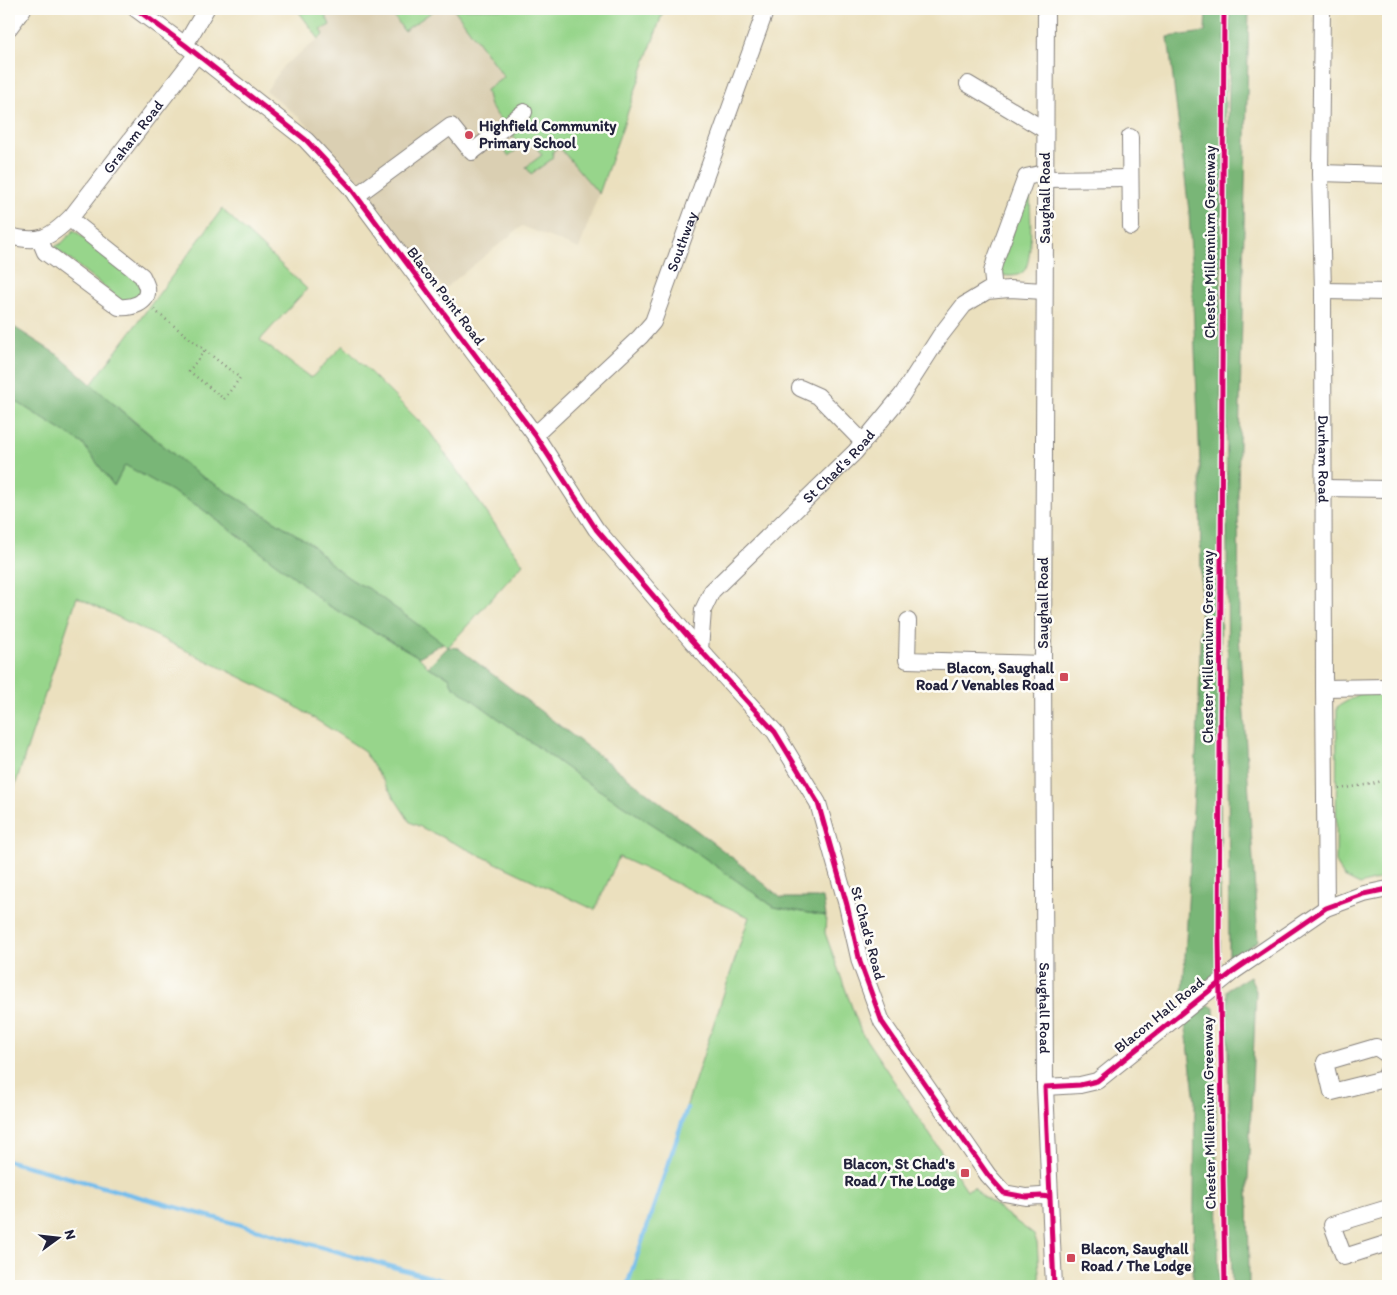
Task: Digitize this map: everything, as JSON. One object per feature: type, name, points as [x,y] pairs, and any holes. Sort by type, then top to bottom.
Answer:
[{"type":"street","points":[[9,28],[23,9]]},
{"type":"street","name":"Blacon Point Road","points":[[136,9],[191,49],[306,140],[356,196],[536,435],[596,529],[696,645]]},
{"type":"street","name":"Graham Road","points":[[40,240],[58,230],[70,219],[191,49],[206,9]]},
{"type":"street","name":"Southway","points":[[536,435],[640,337],[653,322],[766,9]]},
{"type":"street","name":"Saughall Road","points":[[1046,9],[1043,664],[1045,1087],[1054,1286]]},
{"type":"street","name":"Durham Road","points":[[1322,9],[1320,173],[1323,291],[1326,908]]},
{"type":"street","points":[[968,84],[1045,130]]},
{"type":"street","points":[[356,196],[451,126],[472,152],[524,112]]},
{"type":"street","points":[[1130,137],[1130,227]]},
{"type":"street","points":[[1320,173],[1388,175]]},
{"type":"street","points":[[994,290],[992,272],[995,261],[1026,177],[1130,178]]},
{"type":"street","points":[[9,236],[20,239],[40,240],[45,252],[119,307],[129,308],[145,299],[147,290],[142,276],[70,219]]},
{"type":"street","name":"St Chad's Road","points":[[1044,290],[1009,289],[987,291],[964,304],[940,336],[902,395],[863,442],[712,591],[703,610],[696,645],[776,732],[818,803],[847,905],[860,962],[882,1022],[968,1148],[1004,1193],[1026,1197],[1049,1197]]},
{"type":"street","points":[[1323,291],[1388,292]]},
{"type":"street","points":[[800,388],[818,396],[863,442]]},
{"type":"street","points":[[1324,488],[1388,489]]},
{"type":"street","points":[[908,621],[908,660],[1043,664]]},
{"type":"street","points":[[1324,688],[1388,687]]},
{"type":"street","name":"Blacon Hall Road","points":[[1045,1087],[1080,1085],[1097,1081],[1234,971],[1326,908],[1364,894],[1388,889]]},
{"type":"street","points":[[1388,1056],[1376,1047],[1325,1062],[1332,1092],[1384,1078],[1388,1072]]},
{"type":"street","points":[[1388,1208],[1332,1225],[1344,1257],[1388,1243]]},
{"type":"path","points":[[142,301],[205,350],[240,378],[224,399],[189,371],[205,350]]},
{"type":"path","points":[[1325,791],[1372,784],[1388,779]]},
{"type":"shaded area","name":"Highfield Community Primary School","points":[[301,9],[664,9],[579,249],[522,226],[444,289],[334,151],[301,119],[266,91],[284,65],[319,39],[299,12]]},
{"type":"green space","points":[[301,9],[333,9],[325,14],[330,25],[321,30],[324,34],[319,39],[299,12]]},
{"type":"green space","points":[[389,9],[436,9],[404,31]]},
{"type":"green space","points":[[454,9],[664,9],[599,194],[559,147],[553,151],[552,159],[531,174],[526,167],[542,155],[531,140],[508,156],[504,149],[516,140],[490,106],[486,90],[504,77]]},
{"type":"green space","points":[[1206,9],[1225,9],[1225,159],[1222,199],[1221,297],[1220,972],[1183,994],[1199,701],[1201,586],[1200,465],[1189,211],[1168,37],[1205,32]]},
{"type":"green space","points":[[1230,9],[1249,9],[1238,491],[1239,634],[1258,941],[1229,961],[1226,311]]},
{"type":"green space","points":[[1027,192],[1030,192],[1031,234],[1029,258],[1026,267],[1023,272],[1014,276],[997,274]]},
{"type":"green space","points":[[222,209],[307,289],[260,340],[311,378],[343,345],[429,431],[523,564],[448,647],[368,588],[344,575],[310,543],[195,472],[91,385]]},
{"type":"green space","points":[[74,230],[138,281],[141,293],[137,298],[123,302],[54,247],[62,243]]},
{"type":"green space","points":[[9,324],[58,355],[195,472],[310,543],[344,575],[368,588],[443,643],[419,657],[324,603],[297,579],[198,506],[125,465],[114,486],[83,444],[9,397]]},
{"type":"green space","points":[[9,397],[83,444],[114,486],[125,465],[198,506],[297,579],[324,603],[419,657],[428,667],[449,677],[452,685],[582,779],[699,854],[774,907],[826,916],[825,933],[861,1032],[967,1190],[974,1187],[981,1195],[1034,1235],[1037,1243],[1040,1286],[627,1286],[749,917],[619,857],[595,910],[410,822],[363,750],[281,697],[77,597],[9,804]]},
{"type":"green space","points":[[448,647],[458,648],[738,862],[781,898],[823,898],[826,916],[774,907],[699,854],[582,779],[452,685],[449,677],[428,667]]},
{"type":"green space","points":[[1388,692],[1388,876],[1360,885],[1344,877],[1336,864],[1337,707],[1361,693]]},
{"type":"green space","points":[[1250,976],[1256,991],[1248,1179],[1249,1286],[1232,1286],[1227,990]]},
{"type":"green space","points":[[1209,1005],[1214,1008],[1219,1286],[1193,1286],[1195,1101],[1185,1021]]},
{"type":"waterway","points":[[627,1286],[687,1108]]},
{"type":"waterway","points":[[9,1161],[462,1286]]},
{"type":"cycle path","points":[[136,9],[306,140],[349,186],[535,435],[596,529],[692,641],[775,732],[818,803],[847,905],[860,962],[882,1022],[988,1175],[1004,1193],[1026,1197],[1049,1197]]},
{"type":"cycle path","name":"Chester Millennium Greenway","points":[[1224,9],[1219,940],[1225,1286]]},
{"type":"cycle path","points":[[1054,1286],[1045,1087],[1080,1085],[1097,1081],[1234,971],[1326,908],[1364,894],[1388,889]]},
{"type":"place","name":"Highfield Community Primary School","points":[[469,135]]},
{"type":"place","name":"Blacon, Saughall Road / Venables Road","points":[[1064,677]]},
{"type":"place","name":"Blacon, St Chad's Road / The Lodge","points":[[965,1173]]},
{"type":"place","name":"Blacon, Saughall Road / The Lodge","points":[[1071,1258]]}]
